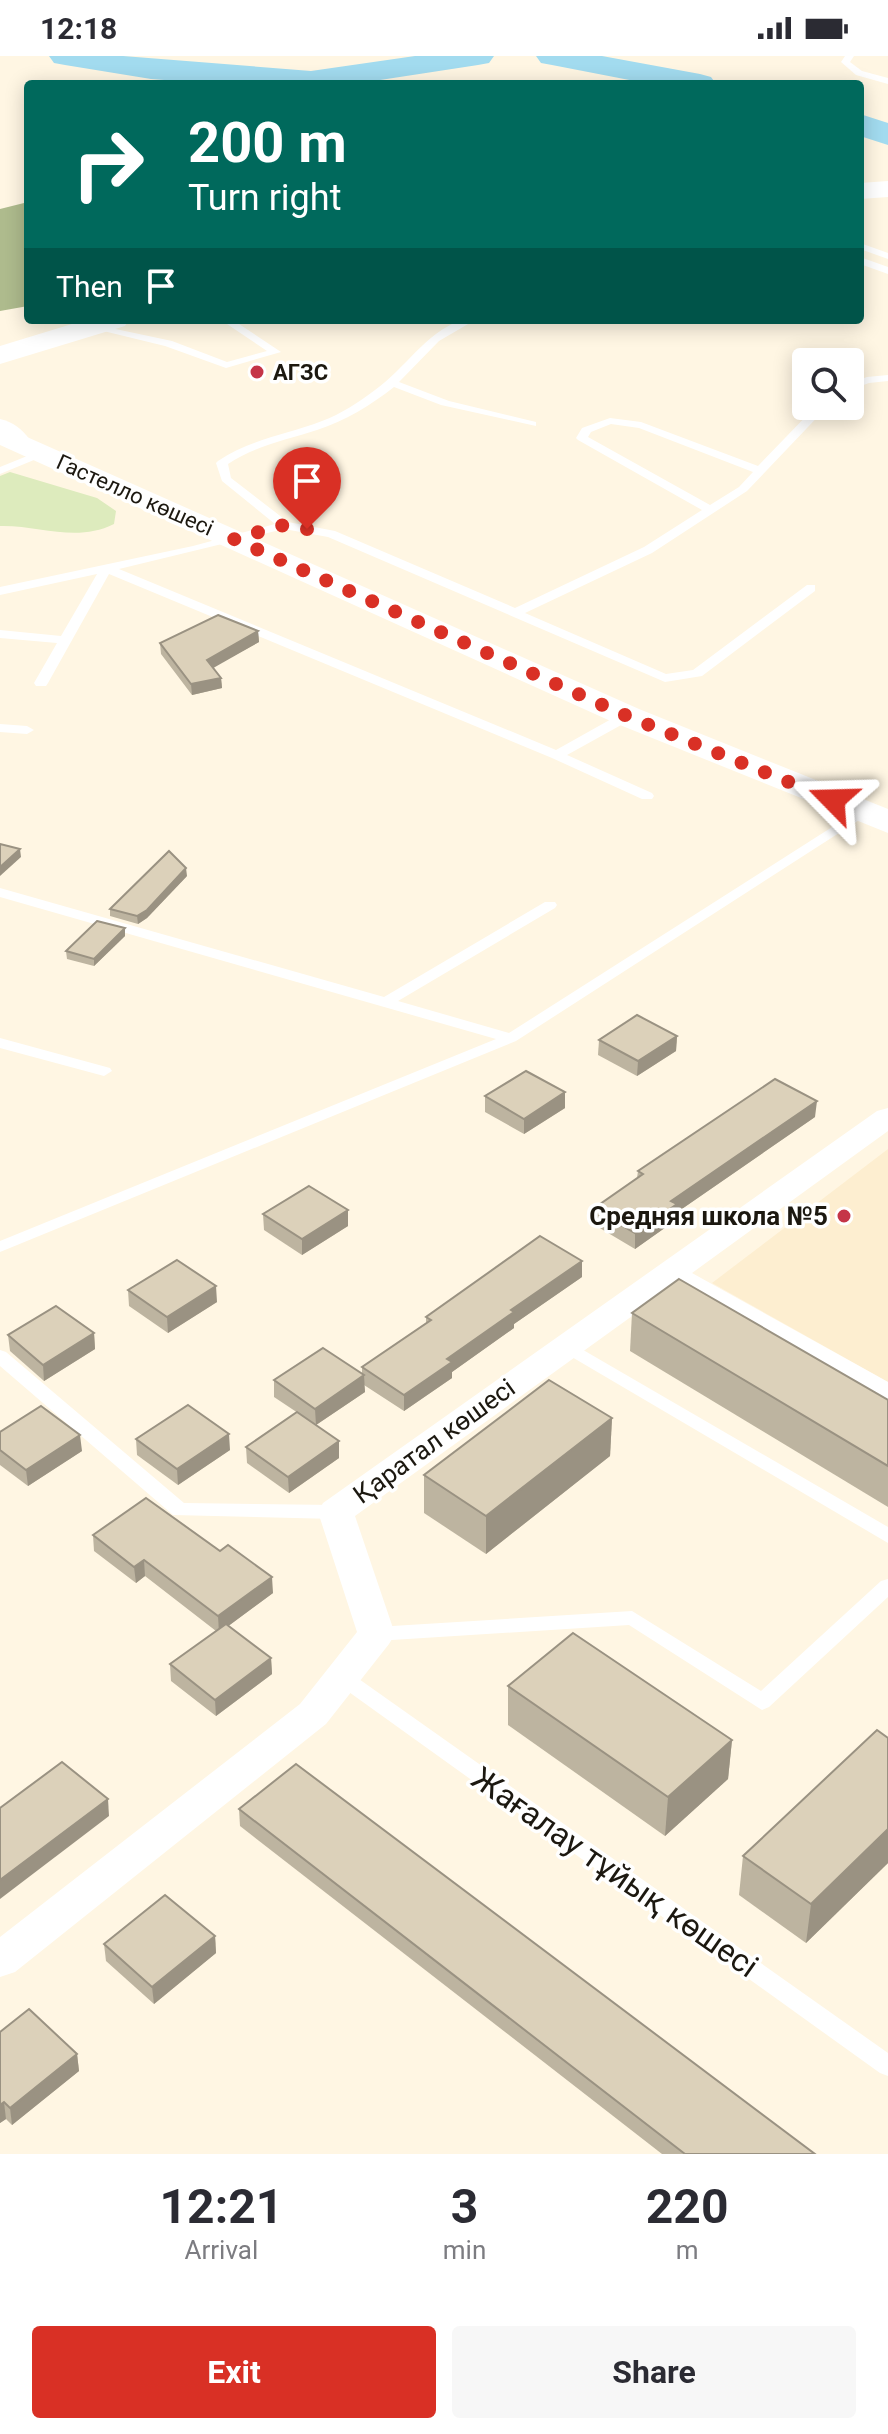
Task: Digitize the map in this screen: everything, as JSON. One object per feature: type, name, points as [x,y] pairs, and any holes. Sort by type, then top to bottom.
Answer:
[{"type":"highway","points":[[864,191],[888,189]]},
{"type":"highway","points":[[0,338],[96,325]]},
{"type":"highway","points":[[0,355],[96,325]]},
{"type":"highway","points":[[0,381],[27,358],[96,325]]},
{"type":"street","name":"Гастелло көшесі","points":[[11,439],[627,716],[875,817]]},
{"type":"street","name":"Қаратал көшесі","points":[[376,1634],[336,1512],[888,1117]]},
{"type":"street","points":[[667,1273],[888,1397]]},
{"type":"street","points":[[0,1960],[313,1714],[376,1634]]},
{"type":"lane","points":[[850,56],[845,62],[859,73],[888,81]]},
{"type":"lane","points":[[864,247],[888,256]]},
{"type":"lane","points":[[864,262],[888,271]]},
{"type":"lane","points":[[96,325],[168,343],[226,365],[276,352],[232,324]]},
{"type":"lane","points":[[284,525],[226,479],[222,463],[240,449],[304,433],[342,416],[393,383],[446,324]]},
{"type":"lane","points":[[864,381],[888,378]]},
{"type":"lane","points":[[393,383],[445,403],[532,424]]},
{"type":"lane","points":[[515,613],[648,550],[743,489],[809,420]]},
{"type":"lane","points":[[711,510],[582,438],[586,430],[610,421],[641,425],[760,471]]},
{"type":"lane","points":[[0,471],[11,439]]},
{"type":"lane","points":[[0,591],[284,525],[331,534],[665,678],[697,673],[811,588]]},
{"type":"lane","points":[[41,683],[106,568]]},
{"type":"lane","points":[[106,568],[557,755],[647,796]]},
{"type":"lane","points":[[0,634],[66,640]]},
{"type":"lane","points":[[557,755],[627,716]]},
{"type":"lane","points":[[0,728],[27,730]]},
{"type":"lane","points":[[0,1247],[511,1038],[875,817]]},
{"type":"lane","points":[[0,892],[511,1038]]},
{"type":"lane","points":[[386,1002],[550,905]]},
{"type":"lane","points":[[0,1043],[104,1071]]},
{"type":"lane","points":[[566,1346],[888,1536]]},
{"type":"lane","points":[[0,1356],[180,1510],[336,1512]]},
{"type":"lane","points":[[376,1634],[632,1618],[762,1702],[888,1586]]},
{"type":"lane","name":"Жағалау тұйық көшесі","points":[[342,1677],[885,2058]]},
{"type":"shaded area","name":"Средняя школа №5","points":[[888,1149],[888,1382],[712,1283]]},
{"type":"green space","points":[[24,203],[24,307],[0,311],[0,209]]},
{"type":"green space","points":[[10,472],[97,498],[116,511],[114,524],[100,530],[72,533],[0,526],[0,476]]},
{"type":"building","points":[[218,615],[258,631],[207,660],[221,678],[191,684],[160,643]]},
{"type":"building","points":[[0,844],[20,849],[0,867]]},
{"type":"building","points":[[169,851],[186,868],[147,910],[137,916],[110,909]]},
{"type":"building","points":[[97,921],[125,928],[94,959],[66,951]]},
{"type":"building","points":[[637,1015],[677,1036],[638,1061],[599,1040]]},
{"type":"building","points":[[526,1071],[565,1092],[524,1119],[485,1096]]},
{"type":"building","points":[[775,1079],[817,1101],[671,1201],[677,1204],[635,1233],[593,1209],[643,1174],[638,1171]]},
{"type":"building","points":[[309,1186],[348,1210],[302,1239],[263,1214]]},
{"type":"building","points":[[540,1236],[582,1261],[447,1359],[452,1362],[404,1395],[362,1367],[431,1320],[426,1317]]},
{"type":"building","points":[[177,1260],[216,1286],[167,1317],[128,1290]]},
{"type":"building","points":[[679,1279],[888,1400],[888,1466],[632,1313]]},
{"type":"building","points":[[56,1306],[94,1333],[43,1365],[8,1335]]},
{"type":"building","points":[[323,1348],[364,1375],[315,1409],[274,1380]]},
{"type":"building","points":[[549,1380],[612,1418],[486,1516],[424,1475]]},
{"type":"building","points":[[188,1405],[229,1434],[177,1469],[136,1439]]},
{"type":"building","points":[[41,1406],[80,1435],[26,1470],[0,1450],[0,1432]]},
{"type":"building","points":[[297,1412],[339,1441],[288,1477],[246,1447]]},
{"type":"building","points":[[146,1498],[220,1551],[228,1545],[272,1577],[218,1616],[144,1560],[134,1567],[93,1535]]},
{"type":"building","points":[[226,1624],[271,1658],[215,1700],[170,1664]]},
{"type":"building","points":[[573,1633],[732,1740],[668,1797],[508,1686]]},
{"type":"building","points":[[877,1730],[888,1738],[888,1829],[811,1904],[743,1856]]},
{"type":"building","points":[[62,1762],[108,1799],[0,1880],[0,1808]]},
{"type":"building","points":[[296,1764],[815,2154],[685,2154],[239,1809]]},
{"type":"building","points":[[165,1895],[215,1936],[152,1987],[104,1944]]},
{"type":"building","points":[[29,2009],[77,2054],[10,2108],[4,2102],[0,2105],[0,2032]]},
{"type":"waterway","points":[[65,56],[151,70],[296,80]]},
{"type":"waterway","points":[[318,80],[478,56]]},
{"type":"waterway","points":[[552,56],[679,80]]},
{"type":"waterway","points":[[864,126],[888,135]]},
{"type":"place","name":"АГЗС","points":[[257,372]]},
{"type":"place","name":"Средняя школа №5","points":[[844,1216]]},
{"type":"route","points":[[307,529],[284,525],[234,539],[627,716],[833,800]]}]
